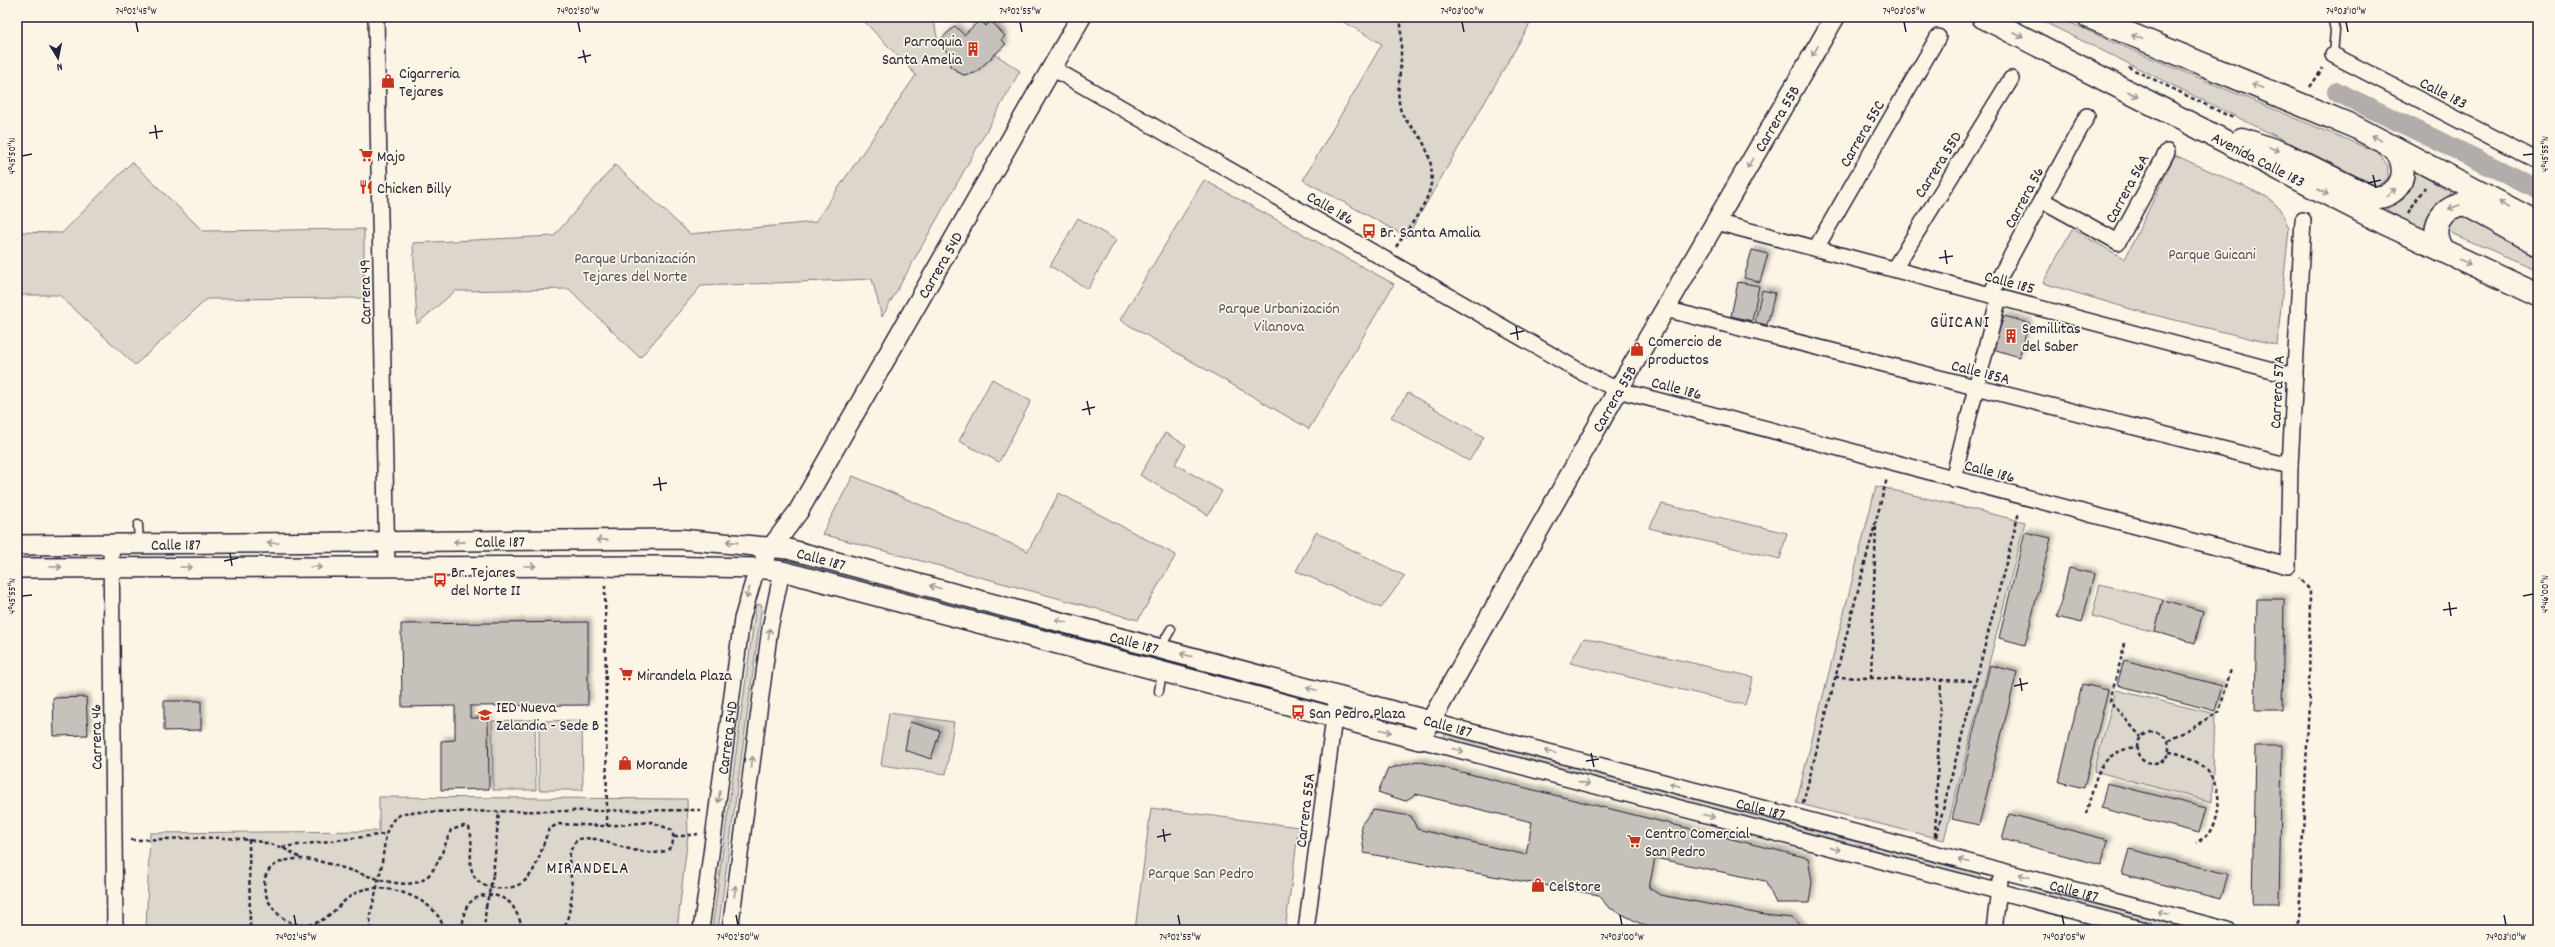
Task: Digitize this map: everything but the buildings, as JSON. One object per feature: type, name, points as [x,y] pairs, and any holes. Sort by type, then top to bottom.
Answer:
[{"type":"main road","name":"Avenida Calle 183","points":[[1983,17],[2443,251],[2538,295]]},
{"type":"main road","points":[[2089,17],[2299,103],[2396,148],[2538,223]]},
{"type":"main road","points":[[2183,120],[2275,150],[2373,198],[2390,194],[2400,183],[2404,173],[2402,159],[2396,148]]},
{"type":"main road","points":[[2443,251],[2436,238],[2437,223],[2446,210],[2465,204],[2538,244]]},
{"type":"street","name":"Carrera 49","points":[[376,17],[387,567]]},
{"type":"street","name":"Carrera 54D","points":[[701,930],[742,620],[757,568],[780,548],[798,512],[1081,17]]},
{"type":"street","name":"Carrera 55B","points":[[1420,740],[1618,390],[1835,17]]},
{"type":"street","name":"Carrera 55C","points":[[1816,248],[1938,37]]},
{"type":"street","name":"Calle 183","points":[[2332,54],[2538,161]]},
{"type":"street","name":"Calle 186","points":[[1052,68],[1576,369],[1618,390],[2288,566]]},
{"type":"street","name":"Carrera 55D","points":[[1894,269],[2011,79]]},
{"type":"street","name":"Carrera 56","points":[[1953,479],[1976,388],[1995,296],[2042,200],[2087,116]]},
{"type":"street","name":"Carrera 56A","points":[[2042,200],[2118,242],[2167,152]]},
{"type":"street","name":"Carrera 57A","points":[[2288,566],[2290,466],[2302,220]]},
{"type":"street","name":"Calle 185","points":[[1716,222],[2295,376]]},
{"type":"street","name":"Calle 185A","points":[[1665,309],[2290,466]]},
{"type":"street","name":"Calle 187","points":[[17,545],[387,543],[680,539],[780,548],[1337,695],[1430,721],[2228,930]]},
{"type":"street","name":"Carrera 46","points":[[111,544],[115,930]]},
{"type":"street","name":"Carrera 54D","points":[[730,930],[770,628],[782,571],[780,548]]},
{"type":"street","name":"Calle 187","points":[[17,568],[111,567],[217,572],[387,567],[757,568],[782,571],[1334,718],[2146,930]]},
{"type":"street","name":"Carrera 55A","points":[[1306,930],[1337,695]]},
{"type":"street","points":[[1994,930],[2002,870]]},
{"type":"lane","points":[[2332,17],[2335,30],[2332,54]]},
{"type":"lane","points":[[138,526],[139,544]]},
{"type":"lane","points":[[1160,648],[1171,629]]},
{"type":"lane","points":[[1159,691],[1162,672]]},
{"type":"path","points":[[1396,247],[1431,191],[1433,178],[1428,153],[1418,133],[1405,118],[1400,108],[1398,86],[1401,17]]},
{"type":"path","points":[[2299,103],[2332,54]]},
{"type":"path","points":[[2127,66],[2241,122]]},
{"type":"path","points":[[2407,215],[2429,180]]},
{"type":"path","points":[[1802,808],[1887,476]]},
{"type":"path","points":[[1941,680],[1934,843],[2020,510]]},
{"type":"path","points":[[1871,678],[1876,519]]},
{"type":"path","points":[[2288,566],[2310,590],[2309,717],[2299,920],[2294,930]]},
{"type":"path","points":[[605,583],[607,826]]},
{"type":"path","points":[[2125,643],[2110,701],[2141,737]]},
{"type":"path","points":[[2168,742],[2219,712],[2231,669]]},
{"type":"path","points":[[1835,677],[1976,681]]},
{"type":"path","points":[[2156,732],[2165,737],[2168,742],[2169,752],[2163,760],[2149,763],[2140,758],[2137,747],[2141,737],[2156,732]]},
{"type":"path","points":[[2086,814],[2102,762],[2118,752],[2137,747]]},
{"type":"path","points":[[2169,752],[2186,756],[2201,764],[2215,782],[2219,807],[2216,822],[2209,834],[2196,843]]},
{"type":"path","points":[[371,930],[370,915],[381,869],[386,834],[390,822],[396,815],[409,812],[606,812],[717,810]]},
{"type":"path","points":[[484,930],[486,907],[493,875],[499,812]]},
{"type":"path","points":[[445,930],[438,916],[422,901],[390,889],[372,887],[350,895],[324,920],[310,925],[299,925],[284,920],[272,909],[264,890],[267,875],[273,866],[282,861],[302,860],[347,868],[391,882],[416,883],[429,875],[451,830],[464,826],[469,828],[472,835],[472,872],[476,879],[484,886],[504,888],[520,885],[529,878],[538,862],[549,829],[558,824],[607,826],[651,822],[672,830],[674,837],[672,845],[666,850],[643,853],[599,840],[578,839],[572,845],[568,855],[572,893],[564,930]]},
{"type":"path","points":[[674,837],[714,832]]},
{"type":"path","points":[[282,847],[386,834]]},
{"type":"path","points":[[249,839],[250,930]]},
{"type":"path","points":[[114,841],[249,839],[282,847],[302,860]]},
{"type":"path","points":[[462,930],[464,914],[468,905],[484,894],[489,894],[510,903],[524,930]]},
{"type":"green space","name":"Parque Urbanización Tejares del Norte","points":[[860,17],[944,17],[934,21],[938,42],[950,55],[950,66],[963,75],[975,73],[995,54],[1020,71],[882,317],[872,279],[701,286],[640,358],[569,289],[455,291],[417,324],[413,243],[554,236],[615,165],[690,234],[815,222],[916,75]]},
{"type":"green space","points":[[1335,17],[1534,17],[1407,237],[1303,180],[1382,44]]},
{"type":"green space","points":[[2034,17],[2058,17],[2115,43],[2379,153],[2388,166],[2388,178],[2377,186]]},
{"type":"green space","name":"Parque Guicani","points":[[2175,155],[2267,197],[2281,209],[2289,229],[2277,345],[2134,310],[2043,283],[2072,229],[2125,259]]},
{"type":"green space","points":[[132,162],[203,231],[364,229],[364,298],[207,299],[135,365],[59,295],[17,295],[17,232],[62,233]]},
{"type":"green space","points":[[2410,169],[2452,193],[2438,205],[2427,234],[2386,209],[2396,202]]},
{"type":"green space","name":"Parque Urbanización Vilanova","points":[[1204,180],[1394,284],[1309,429],[1120,320]]},
{"type":"green space","points":[[2464,214],[2538,249],[2538,270],[2453,234],[2449,229],[2451,219]]},
{"type":"green space","points":[[1078,218],[1116,240],[1088,289],[1050,266]]},
{"type":"green space","points":[[992,379],[1031,401],[999,462],[959,441]]},
{"type":"green space","points":[[1408,393],[1484,437],[1469,461],[1391,417]]},
{"type":"green space","points":[[1165,433],[1186,445],[1175,464],[1222,491],[1208,515],[1140,475]]},
{"type":"green space","points":[[853,476],[1028,551],[1059,493],[1176,555],[1138,620],[822,534]]},
{"type":"green space","points":[[1876,486],[2025,522],[1944,840],[1796,803]]},
{"type":"green space","points":[[1662,504],[1787,533],[1780,559],[1649,528]]},
{"type":"green space","points":[[1316,532],[1405,576],[1381,608],[1296,571]]},
{"type":"green space","points":[[2100,584],[2163,600],[2155,632],[2092,616]]},
{"type":"green space","points":[[756,604],[762,605],[718,930],[712,930]]},
{"type":"green space","points":[[1584,638],[1753,677],[1745,705],[1570,663]]},
{"type":"green space","points":[[2116,690],[2215,714],[2212,802],[2094,771]]},
{"type":"green space","points":[[1348,708],[1410,725],[1410,727],[1348,713]]},
{"type":"green space","points":[[889,713],[954,722],[946,774],[881,765]]},
{"type":"green space","points":[[535,720],[536,790],[493,790],[492,721]]},
{"type":"green space","points":[[582,720],[583,790],[539,790],[539,721]]},
{"type":"green space","points":[[1445,734],[1980,874],[1981,877],[1980,879],[1444,739]]},
{"type":"green space","points":[[379,797],[687,799],[688,835],[677,930],[146,930],[150,833],[379,831]]},
{"type":"green space","name":"Parque San Pedro","points":[[1151,808],[1299,827],[1285,930],[1135,930]]},
{"type":"green space","points":[[2032,885],[2203,930],[2173,930],[2031,893],[2029,890]]},
{"type":"waterway","points":[[2337,92],[2538,189]]},
{"type":"place","name":"Parroquia Santa Amelia","points":[[973,49]]},
{"type":"place","name":"Cigarreria Tejares","points":[[388,81]]},
{"type":"place","name":"Majo","points":[[366,155]]},
{"type":"place","name":"Chicken Billy","points":[[366,187]]},
{"type":"place","name":"Br. Santa Amalia","points":[[1369,231]]},
{"type":"place","name":"Semillitas del Saber","points":[[2011,336]]},
{"type":"place","name":"Comercio de productos","points":[[1637,349]]},
{"type":"place","name":"Br. Tejares del Norte II","points":[[440,580]]},
{"type":"place","name":"Mirandela Plaza","points":[[626,674]]},
{"type":"place","name":"San Pedro Plaza","points":[[1298,712]]},
{"type":"place","name":"IED Nueva Zelandia - Sede B","points":[[485,715]]},
{"type":"place","name":"Morande","points":[[625,763]]},
{"type":"place","name":"Centro Comercial San Pedro","points":[[1634,841]]},
{"type":"place","name":"CelStore","points":[[1538,885]]},
{"type":"district","name":"GÜICANI","points":[[1960,321]]},
{"type":"district","name":"MIRANDELA","points":[[588,867]]}]
